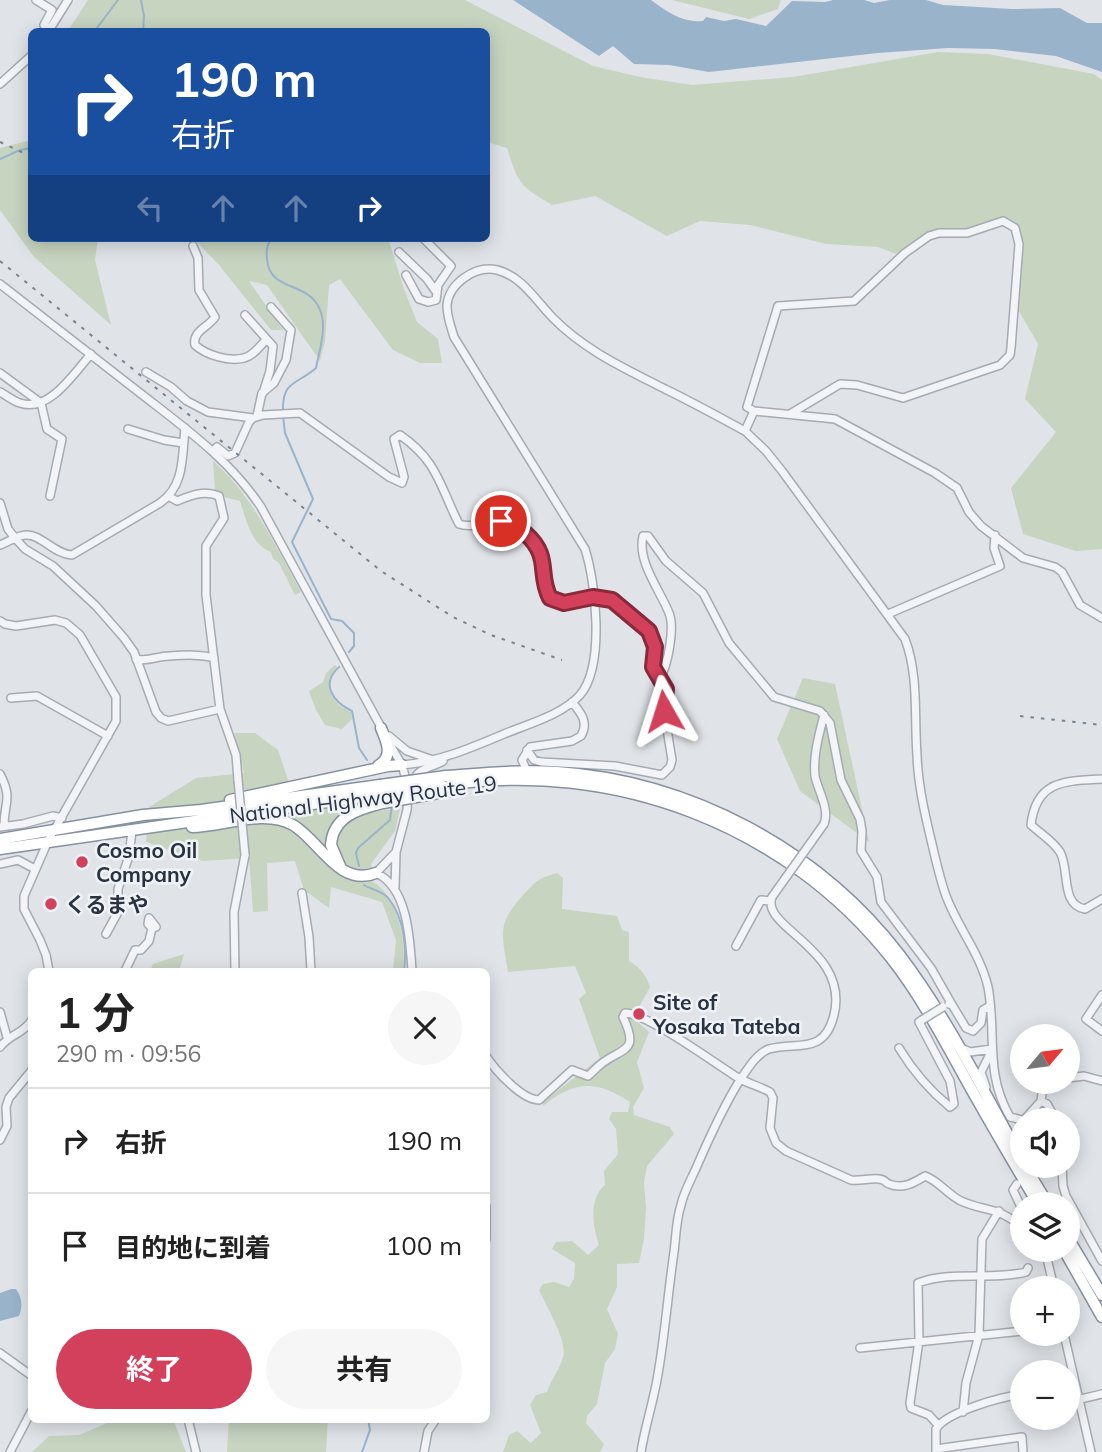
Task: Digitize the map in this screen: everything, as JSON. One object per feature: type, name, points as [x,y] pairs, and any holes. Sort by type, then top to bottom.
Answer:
[{"type":"highway","points":[[372,770],[388,758],[382,728]]},
{"type":"highway","points":[[144,815],[402,765]]},
{"type":"highway","name":"National Highway Route 19","points":[[0,839],[132,831],[527,771],[586,775],[648,788],[721,814],[783,848],[833,885],[872,923],[911,971],[958,1046],[1010,1139]]},
{"type":"highway","name":"National Highway Route 19","points":[[447,784],[509,780],[566,782],[617,790],[683,808],[757,842],[812,879],[854,916],[903,975],[938,1029],[1031,1192]]},
{"type":"highway","points":[[343,869],[331,845],[336,825],[382,794],[447,784]]},
{"type":"highway","name":"National Highway Route 19","points":[[0,849],[144,815],[382,794]]},
{"type":"highway","points":[[163,826],[204,827],[266,818],[279,820],[297,827],[325,856],[343,869],[354,875],[376,873]]},
{"type":"highway","points":[[1080,1259],[1102,1295]]},
{"type":"highway","points":[[1072,1262],[1102,1317]]},
{"type":"street","points":[[36,0],[52,10],[44,25],[46,28]]},
{"type":"street","points":[[49,28],[68,0]]},
{"type":"street","points":[[0,84],[28,59]]},
{"type":"street","points":[[790,414],[840,384],[857,385],[903,398],[1000,365],[1010,355],[1011,348],[1019,244],[1015,228],[1003,221],[967,233],[939,233],[929,236],[911,248],[854,301],[778,306],[747,407],[754,411],[835,419],[935,473],[957,488],[969,512],[981,526],[1023,558],[1055,567],[1062,572],[1080,605],[1102,618]]},
{"type":"street","points":[[406,275],[419,299],[428,302],[436,296],[438,285],[451,266],[428,242]]},
{"type":"street","points":[[193,246],[198,258],[199,290],[215,317],[197,333],[195,345],[211,355],[243,358],[255,352],[266,340]]},
{"type":"street","points":[[399,252],[428,279],[436,296],[447,305]]},
{"type":"street","points":[[402,765],[446,758],[545,717],[572,702],[586,686],[594,667],[596,649],[593,597],[590,564],[585,549],[454,337],[447,305],[450,293],[458,282],[466,277],[481,271],[498,270],[514,278],[571,335],[597,353],[745,431],[782,471],[905,639],[914,669],[919,780],[938,869],[946,897],[980,959],[989,992],[993,1071],[1001,1101],[1010,1116]]},
{"type":"street","points":[[0,284],[213,451],[238,475],[261,508],[402,765],[408,790],[406,814],[396,852],[395,887],[409,932],[412,968]]},
{"type":"street","points":[[262,393],[274,383],[286,360],[291,330],[271,307]]},
{"type":"street","points":[[213,451],[217,447],[228,456],[235,453],[249,422],[255,417],[270,371],[273,346],[245,315]]},
{"type":"street","points":[[0,392],[20,403],[41,402],[52,396],[91,355]]},
{"type":"street","points":[[146,372],[171,387],[187,401],[208,412],[255,417],[295,412],[306,415],[389,477],[402,483],[404,477],[394,439],[400,435],[439,476],[459,524],[467,527],[494,521],[513,523],[532,539],[540,551],[550,598],[564,603],[593,597],[612,600],[649,631],[655,647],[653,667],[666,689],[664,711],[673,760],[662,775],[615,766],[541,762],[534,760],[527,750]]},
{"type":"street","points":[[0,373],[41,402],[47,429],[62,439],[50,496]]},
{"type":"street","points":[[745,431],[754,411]]},
{"type":"street","points":[[0,545],[24,534],[33,535],[62,554],[72,555],[170,497],[181,470],[185,428]]},
{"type":"street","points":[[128,429],[183,443]]},
{"type":"street","points":[[170,497],[177,501],[196,493],[210,493],[219,496],[223,506],[224,518],[206,546],[206,595],[220,709],[236,755],[246,855],[234,912],[235,968]]},
{"type":"street","points":[[0,503],[8,529],[25,549],[53,566],[96,606],[124,638],[161,718],[168,721],[220,709]]},
{"type":"street","points":[[660,678],[669,652],[670,615],[652,583],[642,546],[643,537],[646,535],[662,558],[703,593],[729,643],[774,697],[808,706],[824,715],[830,723],[841,780],[860,819],[861,850],[877,877],[881,902],[931,968],[947,1005],[966,1028],[972,1031],[979,1027],[984,1010],[990,1006]]},
{"type":"street","points":[[888,614],[1000,566],[994,548],[995,535]]},
{"type":"street","points":[[0,621],[5,625],[16,626],[55,620],[66,623],[80,635],[116,697],[116,721],[51,836],[25,890],[23,903],[26,915],[46,955],[48,968]]},
{"type":"street","points":[[136,659],[147,662],[168,655],[200,654],[214,659]]},
{"type":"street","points":[[12,698],[37,696],[107,736]]},
{"type":"street","points":[[527,771],[522,760],[533,745],[572,741],[581,736],[585,723],[572,702]]},
{"type":"street","points":[[641,1452],[658,1377],[680,1207],[720,1114],[752,1064],[769,1049],[803,1047],[817,1041],[827,1031],[833,1017],[835,987],[826,966],[770,908],[771,899],[824,824],[826,814],[815,775],[816,745],[824,715]]},
{"type":"street","points":[[382,728],[407,751],[436,760]]},
{"type":"street","points":[[406,814],[411,804],[414,777],[446,758]]},
{"type":"street","points":[[0,774],[8,801],[2,827],[53,816],[61,818]]},
{"type":"street","points":[[1102,779],[1062,782],[1051,787],[1036,803],[1031,825],[1061,854],[1072,902],[1085,909],[1102,899]]},
{"type":"street","points":[[106,934],[118,912],[118,889],[129,856],[132,831]]},
{"type":"street","points":[[395,887],[376,873],[396,852]]},
{"type":"street","points":[[0,864],[18,860],[35,869]]},
{"type":"street","points":[[302,893],[309,937],[310,968]]},
{"type":"street","points":[[736,946],[761,900],[771,899]]},
{"type":"street","points":[[126,968],[135,950],[141,950],[149,941],[152,928],[148,924],[149,918],[156,927]]},
{"type":"street","points":[[1102,995],[1086,1019],[1102,1031]]},
{"type":"street","points":[[899,1048],[932,1093],[950,1107],[954,1104],[950,1081],[919,1023],[947,1005]]},
{"type":"street","points":[[0,1012],[7,1037]]},
{"type":"street","points":[[490,1061],[528,1098],[539,1100],[572,1070],[588,1076],[622,1052],[629,1044],[630,1033],[624,1014],[633,1013],[741,1079],[772,1094],[770,1128],[776,1143],[786,1151],[851,1180],[881,1179],[890,1184],[904,1185],[916,1182],[925,1175],[962,1202],[999,1211],[1010,1219]]},
{"type":"street","points":[[0,1047],[7,1037],[21,1032],[28,1024]]},
{"type":"street","points":[[958,1046],[970,1052],[992,1049]]},
{"type":"street","points":[[987,1099],[989,1092],[981,1072],[992,1049]]},
{"type":"street","points":[[0,1140],[7,1126],[7,1102],[28,1075]]},
{"type":"street","points":[[1080,1076],[1102,1080]]},
{"type":"street","points":[[1034,1108],[1041,1101],[1042,1094]]},
{"type":"street","points":[[1041,1101],[1049,1108]]},
{"type":"street","points":[[1063,1178],[1066,1196],[1102,1261]]},
{"type":"street","points":[[1014,1192],[1017,1184]]},
{"type":"street","points":[[963,1412],[966,1382],[979,1335],[982,1239],[999,1211]]},
{"type":"street","points":[[1080,1250],[1092,1243]]},
{"type":"street","points":[[1023,1452],[1022,1437],[936,1451],[938,1425],[929,1415],[911,1408],[910,1403],[919,1341],[918,1283],[934,1277],[1015,1274],[1026,1272],[1028,1268]]},
{"type":"street","points":[[860,1348],[1010,1332]]},
{"type":"street","points":[[0,1353],[28,1373]]},
{"type":"street","points":[[1080,1399],[1102,1394]]},
{"type":"street","points":[[938,1425],[977,1406],[1010,1398]]},
{"type":"street","points":[[1080,1403],[1091,1452]]},
{"type":"street","points":[[10,1452],[28,1418]]},
{"type":"street","points":[[189,1423],[195,1452]]},
{"type":"street","points":[[424,1452],[428,1431],[433,1423]]},
{"type":"green space","points":[[88,0],[465,0],[593,66],[692,85],[793,77],[938,52],[988,54],[1094,74],[1102,80],[1102,549],[1076,551],[1023,534],[1011,488],[1056,432],[1025,399],[1038,344],[1017,308],[1022,238],[1000,217],[965,231],[934,230],[896,254],[878,247],[826,244],[750,225],[700,221],[667,236],[595,196],[552,205],[526,188],[514,170],[507,148],[490,143],[490,28],[70,28]]},
{"type":"green space","points":[[672,0],[781,0],[778,9],[749,19]]},
{"type":"green space","points":[[28,141],[28,242],[97,242],[95,260],[111,325],[34,257],[0,210],[0,148]]},
{"type":"green space","points":[[197,242],[389,242],[417,322],[438,339],[442,363],[420,363],[393,350],[340,279],[329,285],[325,341],[320,361],[267,285],[249,281],[283,330],[271,330],[219,265]]},
{"type":"green space","points":[[213,461],[252,506],[301,592],[295,595],[279,563],[273,559],[271,552],[264,549],[254,538],[240,501],[224,497],[215,490]]},
{"type":"green space","points":[[335,665],[337,667],[329,680],[330,693],[338,704],[351,712],[352,719],[342,729],[325,725],[309,691],[323,682],[326,673]]},
{"type":"green space","points":[[803,678],[835,684],[869,842],[800,791],[777,739]]},
{"type":"green space","points":[[234,733],[255,733],[278,750],[299,812],[355,804],[359,814],[400,808],[395,831],[371,864],[373,882],[389,898],[399,921],[404,947],[403,968],[393,968],[396,940],[382,902],[331,887],[329,908],[304,890],[295,861],[267,863],[268,911],[253,912],[249,858],[203,861],[146,842],[149,807],[196,778],[244,773]]},
{"type":"green space","points":[[557,873],[563,878],[562,909],[617,916],[622,930],[629,932],[629,961],[642,972],[650,987],[633,1018],[649,1032],[637,1062],[644,1088],[633,1107],[634,1115],[670,1127],[674,1134],[647,1166],[644,1182],[644,1239],[639,1263],[617,1264],[617,1287],[607,1309],[618,1334],[615,1349],[605,1363],[597,1404],[587,1416],[586,1423],[604,1444],[600,1452],[503,1452],[509,1435],[517,1431],[531,1443],[541,1433],[530,1405],[536,1395],[547,1392],[562,1361],[564,1350],[539,1290],[543,1284],[554,1282],[569,1287],[574,1279],[575,1263],[552,1249],[556,1242],[572,1241],[588,1255],[599,1245],[594,1222],[594,1205],[596,1197],[605,1185],[604,1171],[618,1154],[616,1129],[609,1119],[612,1112],[628,1112],[630,1102],[607,1090],[586,1086],[565,1091],[543,1106],[543,1102],[600,1058],[579,999],[586,993],[575,966],[508,972],[503,938],[505,922],[515,905],[535,883]]},
{"type":"green space","points":[[184,954],[180,968],[151,968],[153,964]]},
{"type":"green space","points":[[108,1423],[175,1423],[186,1452],[32,1452],[49,1436],[79,1435]]},
{"type":"green space","points":[[229,1423],[328,1423],[326,1452],[227,1452]]},
{"type":"water","points":[[513,0],[651,0],[669,12],[689,20],[703,21],[706,17],[724,21],[736,19],[766,26],[792,1],[864,0],[874,3],[926,0],[943,5],[1012,9],[1060,8],[1087,23],[1102,23],[1102,72],[1056,56],[995,49],[948,48],[709,72],[669,65],[634,64],[613,46],[599,56]]},
{"type":"water","points":[[16,1289],[21,1298],[19,1316],[0,1321],[0,1293]]},
{"type":"waterway","points":[[97,28],[118,0]]},
{"type":"waterway","points":[[141,0],[143,28]]},
{"type":"waterway","points":[[0,159],[28,149]]},
{"type":"waterway","points":[[270,242],[267,251],[269,269],[280,281],[311,297],[321,311],[323,327],[316,368],[288,388],[283,401],[283,411]]},
{"type":"waterway","points":[[283,416],[285,433],[313,499],[292,542],[331,619],[342,621],[354,633],[354,646],[349,652]]},
{"type":"waterway","points":[[339,667],[330,680],[331,692],[339,703],[352,711],[359,748],[367,760]]},
{"type":"waterway","points":[[359,866],[356,853],[358,848],[390,820],[392,805]]},
{"type":"waterway","points":[[364,885],[387,896],[398,915],[405,943],[404,968]]},
{"type":"waterway","points":[[362,1452],[370,1430],[369,1423]]},
{"type":"railway","points":[[0,142],[28,155]]},
{"type":"railway","points":[[0,261],[381,571],[453,617],[491,635],[562,660]]},
{"type":"railway","points":[[1020,716],[1102,725]]},
{"type":"place","name":"Cosmo Oil Company","points":[[82,862]]},
{"type":"place","name":"くるまや","points":[[51,904]]},
{"type":"place","name":"Site of Yosaka Tateba","points":[[639,1014]]},
{"type":"route","points":[[501,521],[513,523],[532,539],[540,551],[550,598],[564,603],[593,597],[612,600],[649,631],[655,647],[653,667],[666,689],[664,711]]}]
